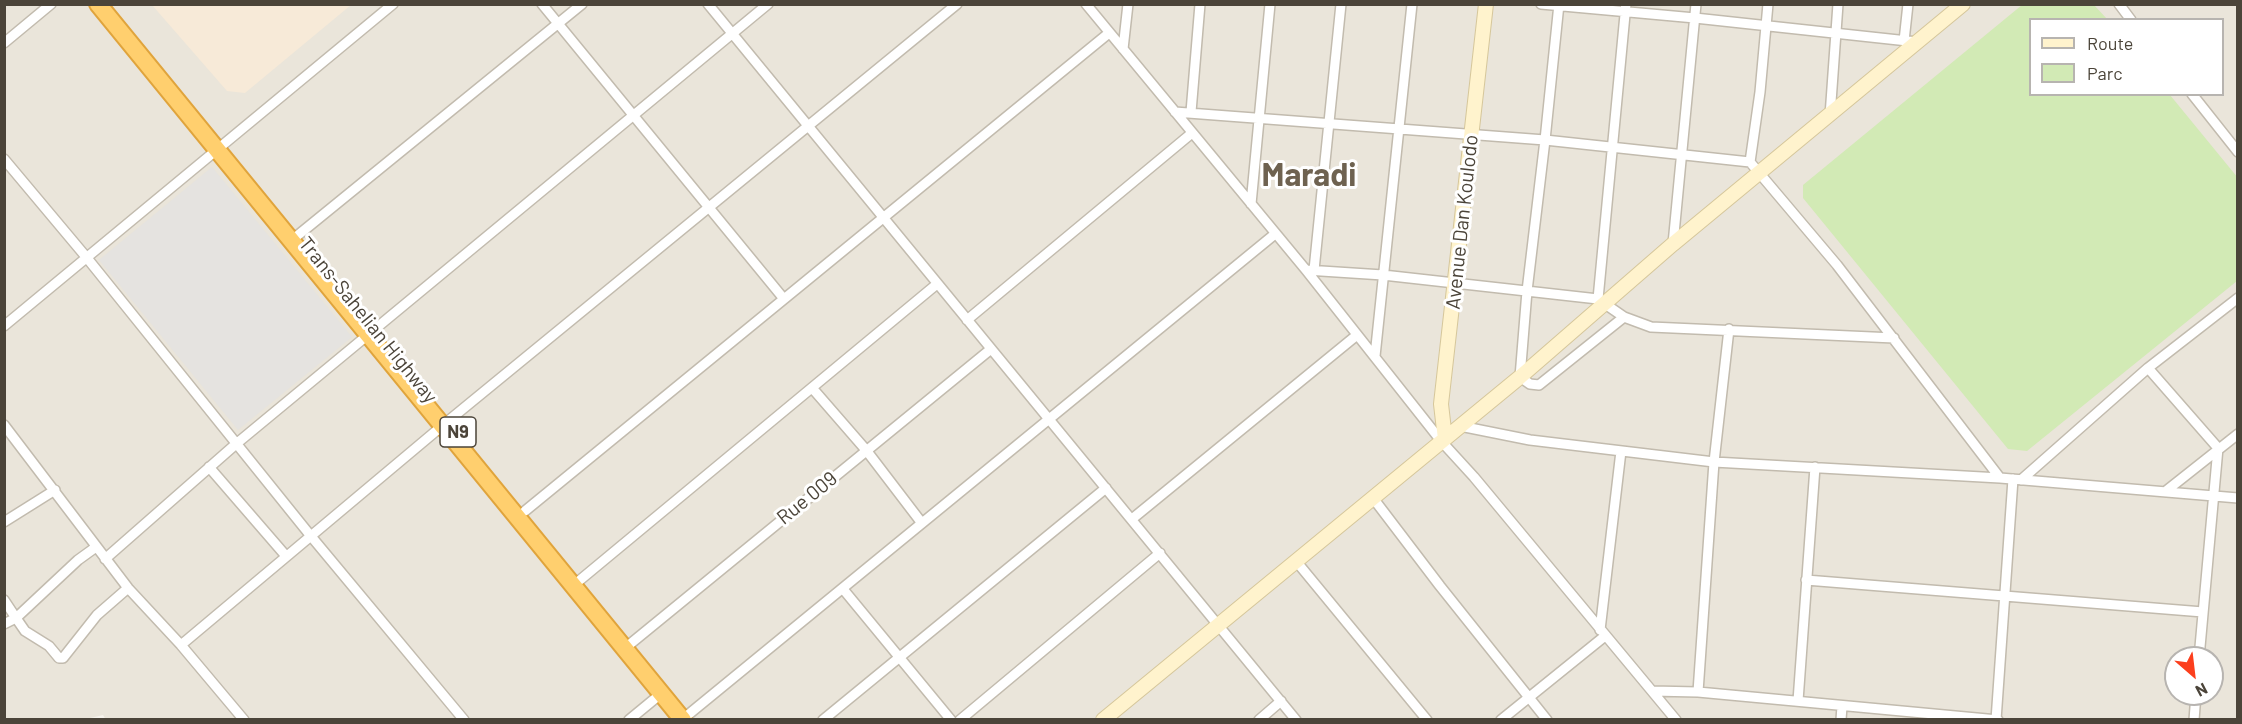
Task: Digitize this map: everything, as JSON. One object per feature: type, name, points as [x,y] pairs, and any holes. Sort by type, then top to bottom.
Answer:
[{"type":"highway","name":"N9","points":[[98,4],[222,149]]},
{"type":"highway","name":"N9","points":[[112,4],[222,149]]},
{"type":"highway","name":"Trans-Sahelian Highway","points":[[222,149],[688,718]]},
{"type":"highway","name":"Trans-Sahelian Highway","points":[[446,424],[525,511],[580,580],[628,646]]},
{"type":"street","points":[[4,43],[51,4]]},
{"type":"street","points":[[4,326],[222,149],[393,4]]},
{"type":"street","points":[[542,4],[784,299]]},
{"type":"street","points":[[295,238],[582,4]]},
{"type":"street","points":[[708,4],[1296,720]]},
{"type":"street","points":[[105,559],[236,444],[768,4]]},
{"type":"street","points":[[181,645],[310,535],[957,4]]},
{"type":"street","points":[[1086,4],[1275,234],[1310,270],[1357,335],[1676,720]]},
{"type":"street","points":[[1123,49],[1128,4]]},
{"type":"street","points":[[1191,112],[1200,4]]},
{"type":"street","points":[[1251,204],[1270,4]]},
{"type":"street","points":[[1310,270],[1329,124],[1341,4]]},
{"type":"street","points":[[1375,356],[1412,4]]},
{"type":"street","name":"Avenue Dan Koulodo","points":[[1443,440],[1441,404],[1486,4]]},
{"type":"street","points":[[1541,4],[1626,8],[1911,42]]},
{"type":"street","points":[[1674,244],[1696,4]]},
{"type":"street","points":[[1750,162],[1768,4]]},
{"type":"street","points":[[1830,117],[1838,4]]},
{"type":"street","points":[[1908,4],[1911,42]]},
{"type":"street","points":[[1103,720],[1520,377],[1602,302],[1830,117],[1911,42],[1963,4]]},
{"type":"street","points":[[2119,4],[2130,18]]},
{"type":"street","points":[[1520,377],[1558,5]]},
{"type":"street","points":[[1602,302],[1626,8]]},
{"type":"street","points":[[525,511],[1109,33]]},
{"type":"street","points":[[2194,96],[2238,152]]},
{"type":"street","points":[[1174,112],[1545,140],[1750,162],[1761,172],[1893,338],[2000,478]]},
{"type":"street","points":[[967,320],[1192,134]]},
{"type":"street","points":[[4,159],[464,720]]},
{"type":"street","points":[[688,718],[921,522],[1275,234]]},
{"type":"street","points":[[1310,270],[1383,275],[1602,302],[1624,317],[1651,327],[1893,338]]},
{"type":"street","points":[[580,580],[937,284]]},
{"type":"street","points":[[1652,691],[1698,692],[1997,720],[2017,479],[2148,368],[2238,298]]},
{"type":"street","points":[[1520,377],[1530,384],[1539,385],[1624,317]]},
{"type":"street","points":[[1698,692],[1714,462],[1729,329]]},
{"type":"street","points":[[1132,519],[1357,335]]},
{"type":"street","name":"Rue 009","points":[[628,646],[991,349]]},
{"type":"street","points":[[2148,368],[2218,448],[2200,646]]},
{"type":"street","points":[[813,388],[866,450],[921,522]]},
{"type":"street","points":[[4,425],[128,588],[181,645],[244,720]]},
{"type":"street","points":[[1460,426],[1530,440],[1714,462],[2017,479],[2238,498]]},
{"type":"street","points":[[2166,491],[2238,434]]},
{"type":"street","points":[[1501,720],[1602,633],[1621,451]]},
{"type":"street","points":[[209,467],[286,556]]},
{"type":"street","points":[[1798,701],[1815,467]]},
{"type":"street","points":[[823,720],[1106,488]]},
{"type":"street","points":[[6,518],[55,490]]},
{"type":"street","points":[[1373,498],[1547,720]]},
{"type":"street","points":[[4,624],[16,618],[78,560],[96,547]]},
{"type":"street","points":[[960,720],[1160,553]]},
{"type":"street","points":[[1296,561],[1427,720]]},
{"type":"street","points":[[1806,580],[2203,612]]},
{"type":"street","points":[[4,600],[25,631],[48,646],[59,658],[63,658],[97,615],[128,588]]},
{"type":"street","points":[[843,589],[951,720]]},
{"type":"street","points":[[630,720],[664,691]]},
{"type":"street","points":[[1259,720],[1281,701]]},
{"type":"street","points":[[1841,720],[1842,706]]},
{"type":"shaded area","points":[[5,5],[2237,5],[2237,719],[106,720],[103,715],[86,719],[5,719]]},
{"type":"shaded area","points":[[152,5],[351,5],[245,93],[227,91]]},
{"type":"shaded area","points":[[212,167],[352,337],[238,430],[99,260]]},
{"type":"green space","points":[[2022,5],[2094,5],[2106,18],[2029,18],[2029,96],[2171,96],[2238,178],[2237,281],[2027,451],[2008,449],[1803,198],[1803,185]]},
{"type":"district","name":"Maradi","points":[[1309,175]]}]
